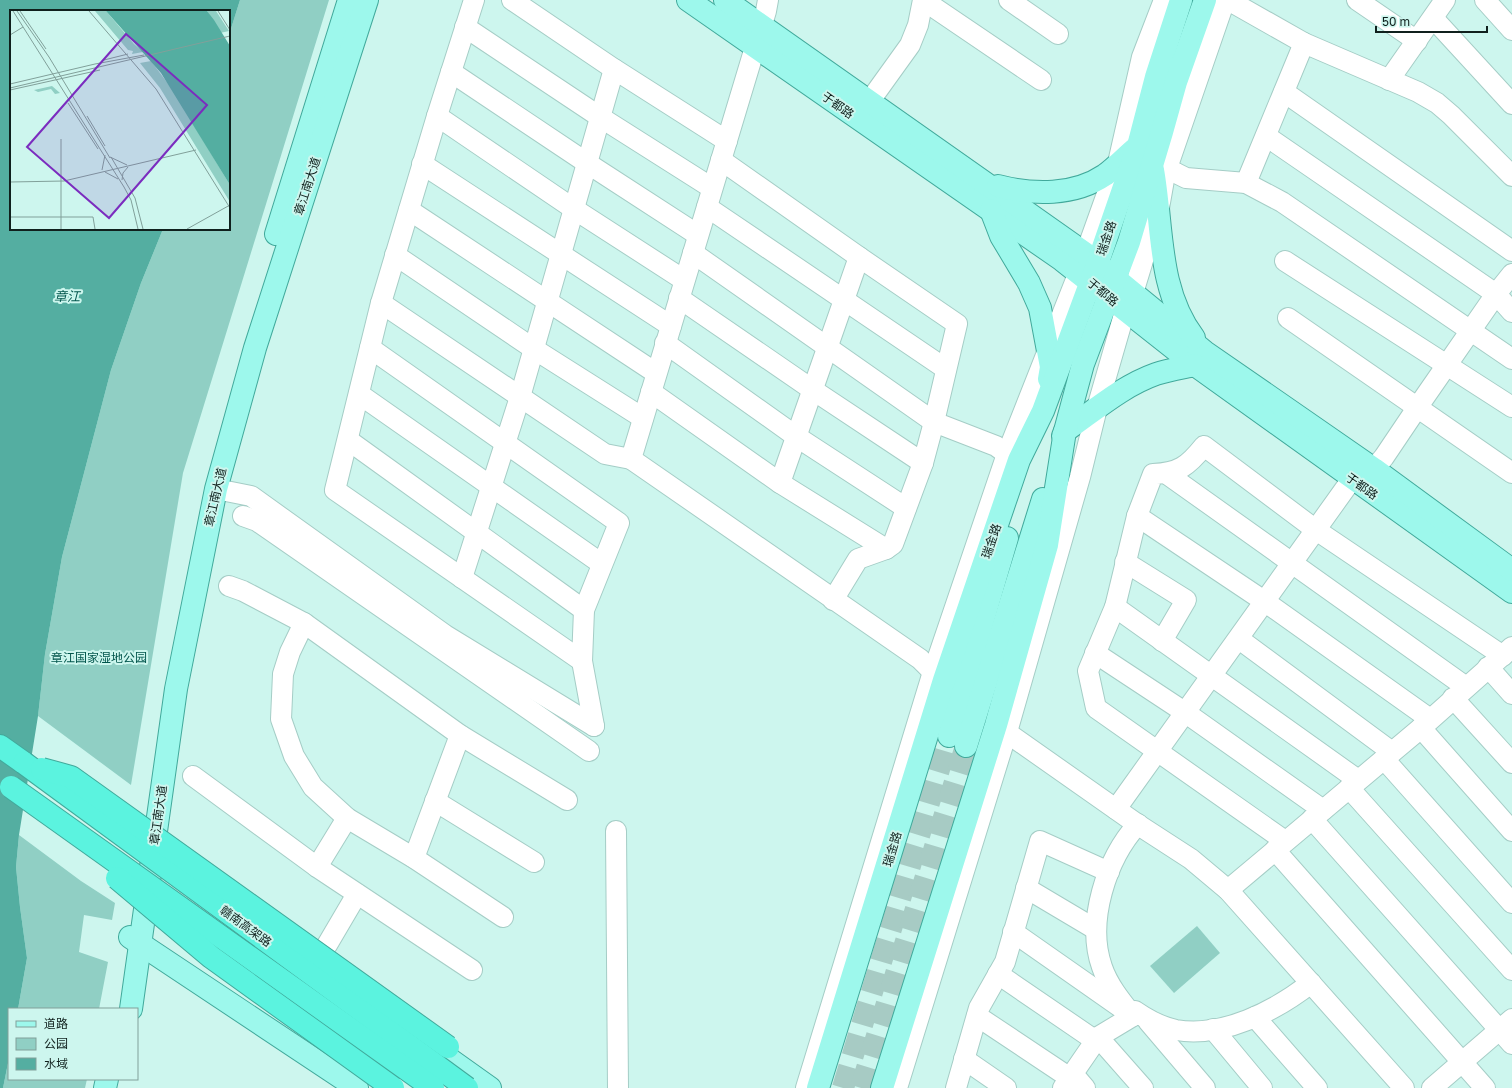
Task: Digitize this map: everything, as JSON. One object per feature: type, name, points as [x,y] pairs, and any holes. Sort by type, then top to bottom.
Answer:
[{"type":"highway","name":"赣南高架路","points":[[0,746],[467,1088]]},
{"type":"highway","points":[[24,763],[71,778],[448,1047]]},
{"type":"highway","name":"赣南高架路","points":[[6,783],[433,1088]]},
{"type":"highway","points":[[6,783],[211,958],[393,1088]]},
{"type":"main road","name":"章江南大道","points":[[148,844],[164,689],[202,489],[243,337],[349,0]]},
{"type":"main road","name":"章江南大道","points":[[117,1008],[134,939],[148,844],[176,689],[216,489],[255,348],[368,0]]},
{"type":"main road","name":"于都路","points":[[688,0],[991,210],[1088,267]]},
{"type":"main road","name":"于都路","points":[[725,0],[869,102],[989,184],[1129,302],[1352,479],[1512,592]]},
{"type":"main road","name":"瑞金路","points":[[818,1088],[939,676],[1013,457],[1043,411],[1088,267],[1138,146],[1156,77],[1180,0]]},
{"type":"main road","name":"瑞金路","points":[[882,1088],[1002,729],[1047,545],[1065,431],[1083,364],[1129,242],[1160,167],[1176,82],[1205,0]]},
{"type":"main road","points":[[989,184],[1026,192],[1042,193],[1075,188],[1103,176],[1138,146]]},
{"type":"main road","points":[[991,210],[1001,236],[1026,277],[1040,308],[1051,367],[1043,411],[958,741],[1065,431],[1137,382],[1155,374],[1175,369],[1200,358],[1168,282],[1161,246],[1159,208],[1160,167]]},
{"type":"main road","name":"于都路","points":[[1200,358],[1374,469],[1512,570]]},
{"type":"main road","points":[[148,844],[490,1088]]},
{"type":"main road","name":"章江南大道","points":[[132,1008],[134,939]]},
{"type":"main road","points":[[134,939],[357,1088]]},
{"type":"main road","points":[[448,1047],[505,1088]]},
{"type":"street","points":[[474,0],[422,164],[381,303],[335,490],[582,661]]},
{"type":"street","points":[[512,0],[614,69],[727,141]]},
{"type":"street","points":[[631,459],[762,26],[768,0]]},
{"type":"street","points":[[869,102],[910,45],[918,25],[923,0],[1041,80]]},
{"type":"street","points":[[1009,0],[1058,34]]},
{"type":"street","points":[[451,72],[587,164],[696,244],[827,347],[934,422],[996,446],[1013,457],[1049,351],[1088,267],[1118,163],[1142,57],[1164,0]]},
{"type":"street","points":[[1512,176],[1451,115],[1436,103],[1418,92],[1304,43],[1226,0],[1160,167],[1186,178],[1246,183],[1282,202],[1512,359]]},
{"type":"street","points":[[1357,0],[1417,41]]},
{"type":"street","points":[[1485,0],[1512,30]]},
{"type":"street","points":[[1389,80],[1417,41],[1440,5],[1512,104]]},
{"type":"street","points":[[465,28],[600,117],[709,198],[843,301],[946,370]]},
{"type":"street","points":[[1246,183],[1304,43]]},
{"type":"street","points":[[462,578],[520,397],[614,69]]},
{"type":"street","points":[[1284,92],[1512,251]]},
{"type":"street","points":[[437,116],[574,209],[682,289],[812,390],[923,464]]},
{"type":"street","points":[[1266,136],[1496,294],[1512,312]]},
{"type":"street","points":[[721,160],[858,257],[957,324],[923,464],[893,544],[886,549],[858,559],[833,600]]},
{"type":"street","points":[[422,164],[561,255],[668,334],[796,436],[906,508]]},
{"type":"street","points":[[897,1088],[1002,729],[1080,476],[1097,408],[1159,208]]},
{"type":"street","points":[[408,210],[656,373]]},
{"type":"street","points":[[395,255],[534,348],[643,418]]},
{"type":"street","points":[[780,483],[858,257]]},
{"type":"street","points":[[1285,262],[1512,407]]},
{"type":"street","points":[[1374,469],[1384,457],[1472,331],[1496,294],[1512,274]]},
{"type":"street","points":[[381,303],[605,454],[631,459],[920,659],[939,676],[806,1088]]},
{"type":"street","points":[[1288,318],[1512,473]]},
{"type":"street","points":[[216,489],[251,496],[445,635],[594,726],[582,661],[584,610],[619,523],[370,348]]},
{"type":"street","points":[[651,392],[780,483],[886,549]]},
{"type":"street","points":[[359,394],[602,564]]},
{"type":"street","points":[[348,440],[584,610]]},
{"type":"street","points":[[1485,1088],[1280,845],[1158,751],[1096,708],[1088,671],[1114,607],[1137,516],[1153,474],[1167,474],[1183,467],[1192,461],[1204,446],[1316,530],[1501,657],[1512,694]]},
{"type":"street","points":[[1167,474],[1292,563],[1460,693],[1512,763]]},
{"type":"street","points":[[1116,809],[1352,479]]},
{"type":"street","points":[[243,516],[257,521],[589,751]]},
{"type":"street","points":[[1137,516],[1264,601],[1426,724],[1512,831]]},
{"type":"street","points":[[1125,562],[1186,600],[1162,641]]},
{"type":"street","points":[[229,586],[243,591],[304,623],[460,735],[567,800]]},
{"type":"street","points":[[1114,607],[1212,676],[1354,784],[1512,970]]},
{"type":"street","points":[[304,623],[290,652],[283,674],[281,719],[294,756],[313,787],[347,818],[414,858],[503,917]]},
{"type":"street","points":[[1239,639],[1388,756],[1512,903]]},
{"type":"street","points":[[1095,653],[1186,713],[1317,815],[1508,1031],[1462,1062],[1432,1088]]},
{"type":"street","points":[[1228,890],[1426,724],[1501,657]]},
{"type":"street","points":[[1002,729],[1116,809],[1191,859],[1228,890],[1404,1088]]},
{"type":"street","points":[[414,858],[460,735]]},
{"type":"street","points":[[193,776],[317,867],[472,970]]},
{"type":"street","points":[[436,801],[534,862]]},
{"type":"street","points":[[317,867],[347,818]]},
{"type":"street","points":[[1138,824],[1120,850],[1100,899],[1095,929],[1097,949],[1102,968],[1115,991],[1205,1088]]},
{"type":"street","points":[[616,831],[618,1088]]},
{"type":"street","points":[[956,1088],[979,1008],[1005,962],[1040,841],[1110,872]]},
{"type":"street","points":[[1026,888],[1095,929]]},
{"type":"street","points":[[327,945],[357,894]]},
{"type":"street","points":[[1013,932],[1140,1018],[1176,1030],[1190,1031],[1213,1029],[1241,1022],[1279,1005],[1311,983]]},
{"type":"street","points":[[998,974],[1097,1039],[1142,1088]]},
{"type":"street","points":[[977,1016],[1073,1082],[1097,1039],[1140,1018]]},
{"type":"street","points":[[1255,1017],[1317,1088]]},
{"type":"street","points":[[1213,1029],[1262,1088]]},
{"type":"street","points":[[964,1059],[1006,1088]]},
{"type":"green space","name":"章江国家湿地公园","points":[[240,0],[329,0],[183,473],[131,785],[38,716],[45,654],[62,557],[111,370],[141,283],[163,230],[230,230],[230,32]]},
{"type":"green space","points":[[19,835],[81,881],[115,903],[112,920],[84,915],[79,952],[108,962],[99,1008],[18,1008],[27,958],[16,867]]},
{"type":"green space","points":[[1197,926],[1220,953],[1174,993],[1150,966]]},
{"type":"green space","points":[[8,1063],[8,1080],[87,1080],[85,1088],[3,1088]]},
{"type":"water","name":"章江","points":[[0,0],[240,0],[230,32],[230,10],[10,10],[10,230],[163,230],[141,283],[111,370],[62,557],[45,654],[38,716],[19,835],[16,867],[27,958],[18,1008],[8,1008],[8,1063],[3,1088],[0,1088]]},
{"type":"tunnel","points":[[843,1088],[949,736]]},
{"type":"tunnel","points":[[861,1088],[966,746]]}]
